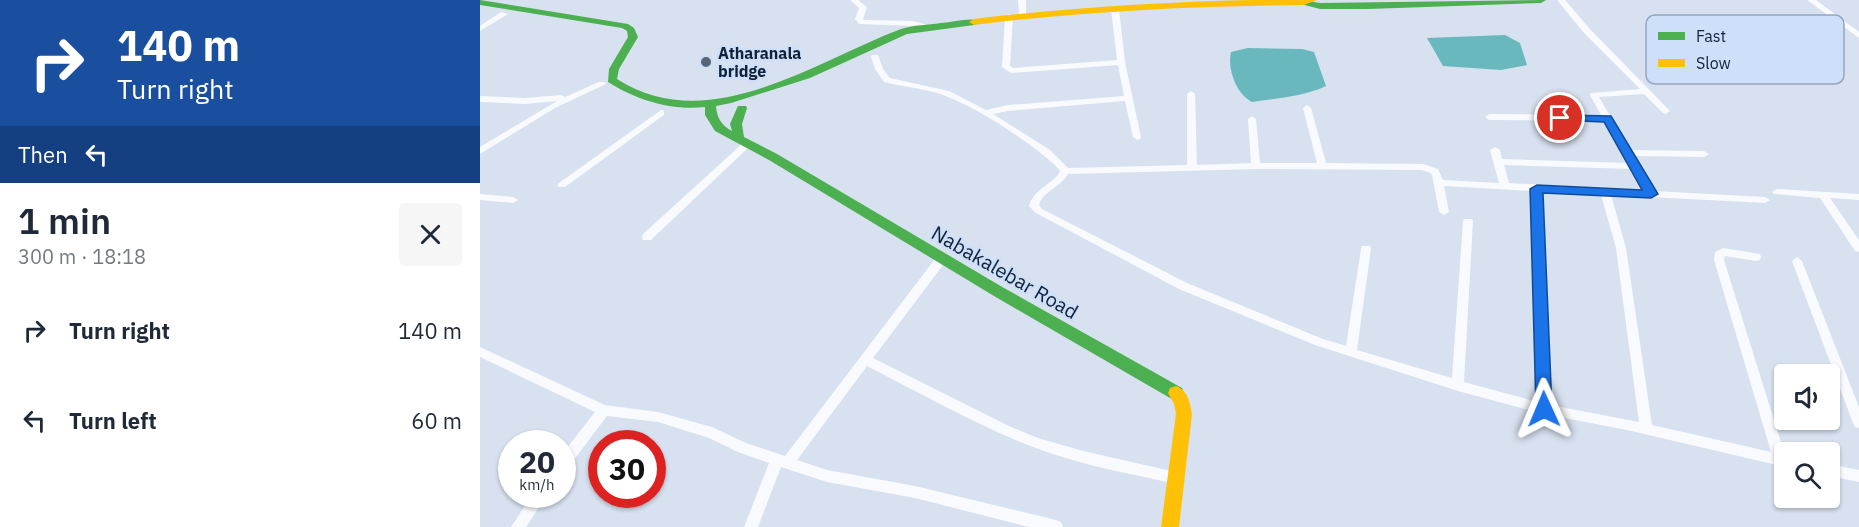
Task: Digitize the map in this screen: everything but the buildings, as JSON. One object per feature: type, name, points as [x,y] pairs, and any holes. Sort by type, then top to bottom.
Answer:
[{"type":"main road","points":[[829,71],[905,31],[927,26],[1016,16],[1115,9],[1140,3],[1423,0]]},
{"type":"main road","points":[[1310,1],[1313,5],[1359,6],[1541,0]]},
{"type":"main road","points":[[480,2],[625,26],[631,30],[633,37],[614,69],[612,80],[619,87],[667,103],[711,110],[742,108],[829,71],[875,57],[913,37],[927,26]]},
{"type":"main road","points":[[480,10],[599,28],[609,33],[614,41],[601,69],[602,84],[609,93],[660,113],[692,116],[740,99],[771,94]]},
{"type":"main road","points":[[609,33],[625,26]]},
{"type":"main road","points":[[742,108],[735,126],[743,143]]},
{"type":"main road","name":"Nabakalebar Road","points":[[711,110],[719,129],[773,157],[942,258],[1178,394],[1184,414],[1170,527]]},
{"type":"street","points":[[854,0],[863,7],[859,19],[861,22],[893,25],[918,23],[927,26]]},
{"type":"street","points":[[1022,0],[1016,16],[1006,67],[1011,72],[1121,62]]},
{"type":"street","points":[[1561,0],[1594,38],[1666,111]]},
{"type":"street","points":[[1811,0],[1831,15]]},
{"type":"street","points":[[1115,9],[1121,62],[1137,137]]},
{"type":"street","points":[[480,29],[504,14]]},
{"type":"street","points":[[1844,25],[1859,36]]},
{"type":"street","points":[[875,57],[879,69],[887,80],[946,93],[984,113],[1058,161],[1065,171]]},
{"type":"street","points":[[480,151],[567,98],[602,84]]},
{"type":"street","points":[[1647,91],[1594,95],[1651,194]]},
{"type":"street","points":[[1191,94],[1192,166]]},
{"type":"street","points":[[480,99],[525,101],[567,98]]},
{"type":"street","points":[[984,113],[1018,107],[1129,98]]},
{"type":"street","points":[[1307,108],[1322,165]]},
{"type":"street","points":[[562,185],[660,113]]},
{"type":"street","points":[[1489,117],[1607,118]]},
{"type":"street","points":[[1252,119],[1256,166]]},
{"type":"street","points":[[646,237],[743,143]]},
{"type":"street","points":[[1495,150],[1505,187]]},
{"type":"street","points":[[1628,153],[1704,154]]},
{"type":"street","points":[[1499,162],[1635,166]]},
{"type":"street","points":[[1065,171],[1192,166],[1423,166],[1435,171],[1444,212]]},
{"type":"street","points":[[1065,171],[1063,177],[1038,196],[1034,206],[1039,211],[1183,286],[1319,342],[1458,386],[1544,409],[1646,429],[1774,459]]},
{"type":"street","points":[[1439,183],[1765,200]]},
{"type":"street","points":[[1537,189],[1544,409]]},
{"type":"street","points":[[1605,192],[1621,248],[1646,429]]},
{"type":"street","points":[[1777,192],[1859,197]]},
{"type":"street","points":[[1822,195],[1859,248]]},
{"type":"street","points":[[480,197],[513,200]]},
{"type":"street","points":[[1458,386],[1468,221]]},
{"type":"street","points":[[1351,352],[1366,249]]},
{"type":"street","points":[[1756,257],[1723,252],[1719,255],[1719,261],[1776,442]]},
{"type":"street","points":[[751,527],[782,462],[942,258]]},
{"type":"street","points":[[1797,261],[1859,423]]},
{"type":"street","points":[[480,352],[604,410],[677,422],[712,433],[743,448],[827,476],[915,492],[1056,527]]},
{"type":"street","points":[[864,359],[1005,430],[1037,443],[1083,457],[1176,478]]},
{"type":"street","points":[[576,447],[604,410]]},
{"type":"street","points":[[1840,472],[1859,476]]},
{"type":"street","points":[[518,527],[531,508]]},
{"type":"water","points":[[1505,35],[1520,43],[1527,65],[1501,70],[1443,66],[1427,38]]},
{"type":"water","points":[[1248,48],[1302,49],[1314,52],[1326,86],[1299,95],[1252,102],[1237,87],[1230,65],[1231,52]]},
{"type":"traffic: fast","points":[[1304,2],[1320,6],[1368,6],[1541,0]]},
{"type":"traffic: fast","points":[[480,2],[625,26],[631,30],[633,37],[614,69],[612,80],[629,91],[669,103],[696,105],[727,101],[806,76],[905,31],[974,22]]},
{"type":"traffic: fast","points":[[710,104],[711,115],[719,129],[773,157],[999,292],[1176,393]]},
{"type":"traffic: fast","points":[[739,141],[736,124],[742,108]]},
{"type":"traffic: slow","points":[[974,22],[1097,9],[1312,0]]},
{"type":"traffic: slow","points":[[1170,527],[1184,414],[1182,402],[1176,393]]},
{"type":"place","name":"Atharanala bridge","points":[[706,62]]},
{"type":"route","points":[[1544,409],[1542,288],[1537,189],[1651,194],[1607,118],[1560,118]]}]
